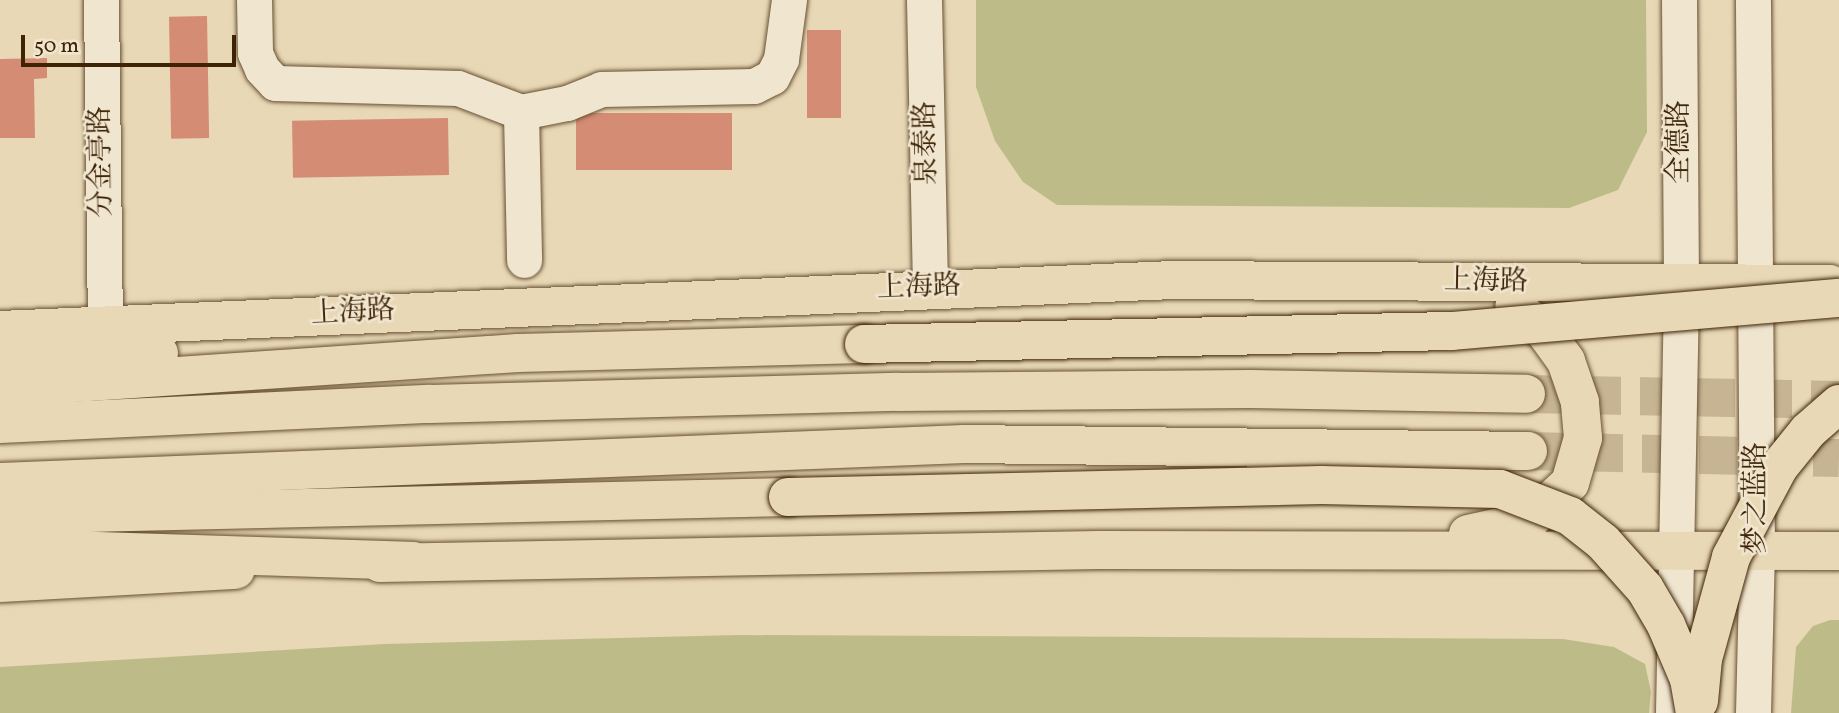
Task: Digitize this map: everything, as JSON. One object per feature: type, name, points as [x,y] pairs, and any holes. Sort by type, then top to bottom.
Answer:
[{"type":"main road","name":"上海路","points":[[0,330],[930,287],[1171,280],[1839,284]]},
{"type":"main road","points":[[1099,550],[1488,533],[1530,520],[1570,482],[1583,438],[1580,402],[1566,361],[1545,332],[1513,305],[1462,290],[1171,280]]},
{"type":"main road","points":[[0,388],[518,353],[1452,331],[1839,298]]},
{"type":"main road","points":[[0,357],[295,349],[518,353]]},
{"type":"main road","points":[[0,424],[430,404],[898,392],[1250,389],[1526,394]]},
{"type":"main road","points":[[1697,713],[1703,659],[1731,557],[1779,467],[1808,431],[1839,404]]},
{"type":"main road","points":[[0,482],[964,444],[1528,451]]},
{"type":"main road","points":[[0,515],[1321,485],[1500,489],[1570,516],[1612,551],[1645,589],[1666,625],[1689,679],[1697,713]]},
{"type":"main road","points":[[0,548],[413,561]]},
{"type":"main road","points":[[0,583],[413,561],[1099,550],[1839,551]]},
{"type":"street","name":"分金亭路","points":[[101,0],[105,324]]},
{"type":"street","points":[[254,0],[256,53],[275,83],[458,88],[522,112],[567,103],[601,89],[754,86],[772,77],[781,59],[789,0]]},
{"type":"street","name":"泉泰路","points":[[924,0],[930,287]]},
{"type":"street","name":"全德路","points":[[1679,0],[1681,284]]},
{"type":"street","points":[[1753,0],[1757,284]]},
{"type":"street","points":[[522,112],[524,260]]},
{"type":"street","points":[[1672,713],[1681,284]]},
{"type":"street","name":"梦之蓝路","points":[[1753,713],[1757,551],[1757,284]]},
{"type":"shaded area","points":[[976,0],[1646,0],[1647,132],[1618,190],[1569,208],[1057,205],[1023,182],[995,141],[976,87]]},
{"type":"shaded area","points":[[1839,620],[1839,713],[1791,713],[1796,647],[1813,626]]},
{"type":"shaded area","points":[[738,635],[1563,639],[1614,647],[1645,664],[1651,692],[1649,713],[0,713],[0,667],[385,644]]},
{"type":"building","points":[[207,16],[209,138],[171,139],[169,17]]},
{"type":"building","points":[[807,30],[841,30],[841,118],[807,118]]},
{"type":"building","points":[[47,58],[47,78],[34,79],[35,138],[0,138],[0,59]]},
{"type":"building","points":[[576,113],[732,113],[732,170],[576,170]]},
{"type":"building","points":[[448,118],[449,175],[293,178],[292,121]]},
{"type":"tunnel","points":[[1526,394],[1839,400]]},
{"type":"tunnel","points":[[1528,451],[1839,458]]}]
